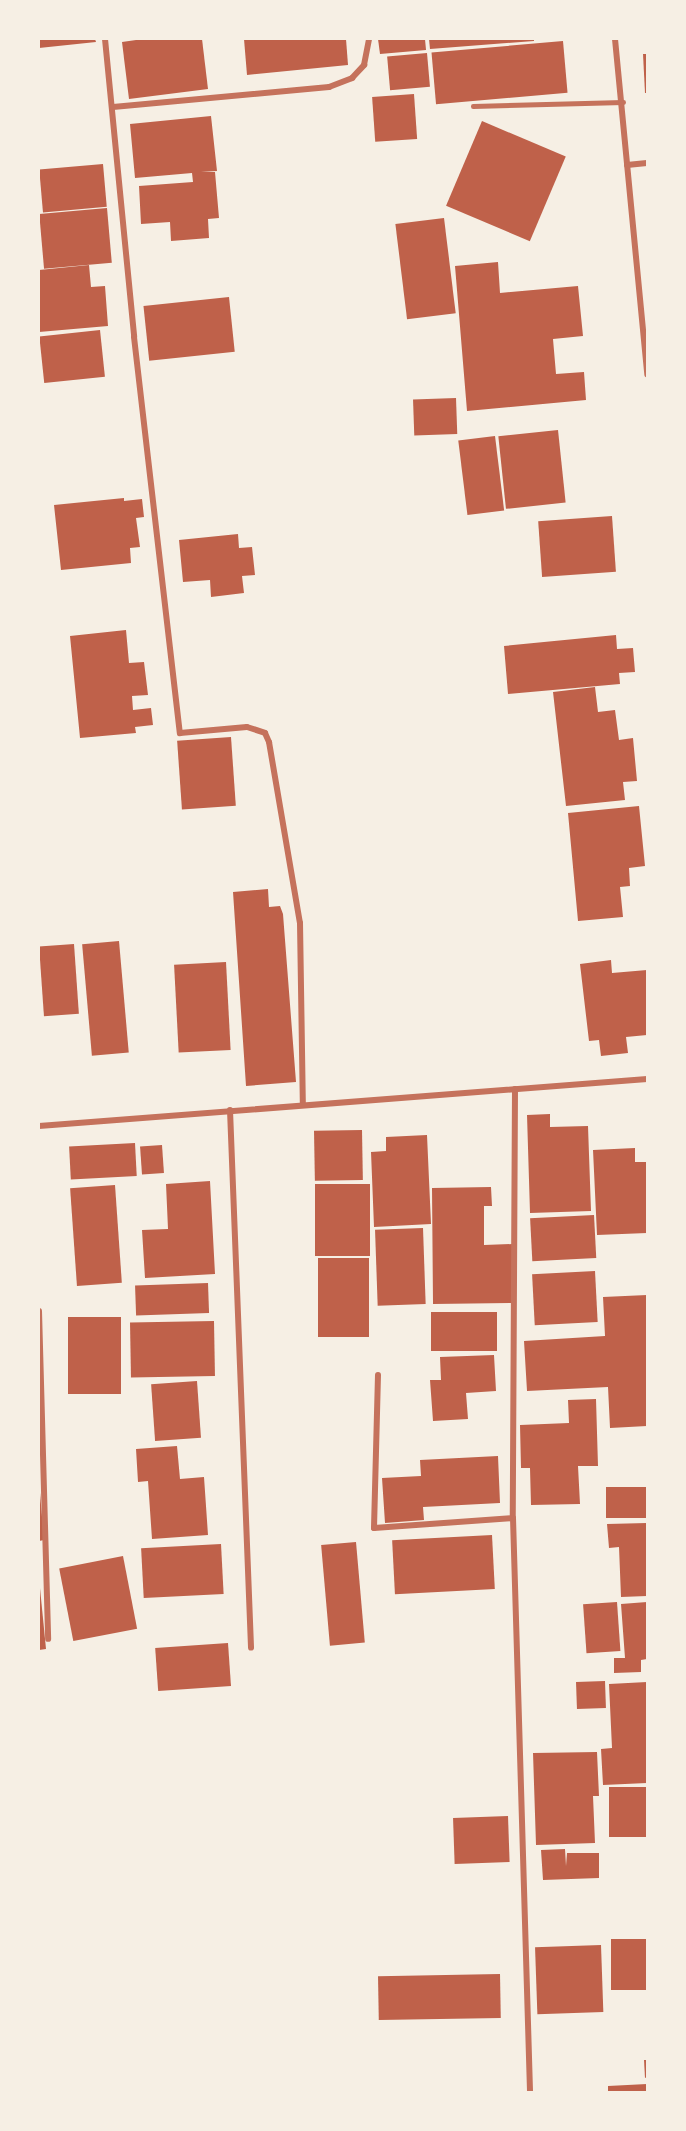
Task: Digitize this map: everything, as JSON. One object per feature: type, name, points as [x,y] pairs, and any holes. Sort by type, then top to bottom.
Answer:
[{"type":"street","points":[[105,39],[134,337],[180,733],[247,727],[265,733],[269,742],[300,923],[303,1105]]},
{"type":"street","points":[[113,107],[329,87],[352,78],[364,65],[369,39]]},
{"type":"street","points":[[615,39],[623,102],[647,374]]},
{"type":"street","points":[[627,165],[647,163]]},
{"type":"street","points":[[39,1126],[647,1079]]},
{"type":"street","points":[[515,1089],[513,1518],[530,2092]]},
{"type":"street","points":[[230,1110],[251,1648]]},
{"type":"street","points":[[39,1311],[48,1639]]},
{"type":"street","points":[[378,1375],[374,1528],[513,1518]]},
{"type":"lane","points":[[473,106],[623,102]]},
{"type":"building","points":[[39,39],[95,39],[96,42],[39,48]]},
{"type":"building","points":[[143,39],[202,39],[208,89],[129,99],[122,42]]},
{"type":"building","points":[[244,39],[346,39],[348,65],[247,75]]},
{"type":"building","points":[[378,39],[425,39],[426,50],[380,54]]},
{"type":"building","points":[[429,39],[534,39],[534,41],[430,49]]},
{"type":"building","points":[[563,41],[568,93],[436,104],[432,53]]},
{"type":"building","points":[[427,53],[430,87],[390,90],[387,56]]},
{"type":"building","points":[[643,54],[647,54],[647,93],[645,93]]},
{"type":"building","points":[[414,94],[417,139],[375,142],[372,97]]},
{"type":"building","points":[[211,116],[217,171],[201,172],[215,172],[219,218],[208,219],[209,238],[171,241],[170,222],[141,224],[139,186],[193,182],[192,173],[135,178],[130,124]]},
{"type":"building","points":[[482,121],[566,157],[530,241],[446,206]]},
{"type":"building","points":[[103,164],[107,207],[43,212],[39,170]]},
{"type":"building","points":[[107,208],[112,263],[44,269],[39,214]]},
{"type":"building","points":[[444,218],[456,313],[407,319],[395,224]]},
{"type":"building","points":[[498,262],[500,293],[578,286],[583,336],[553,339],[556,374],[584,372],[586,400],[467,411],[455,266]]},
{"type":"building","points":[[89,265],[91,287],[105,286],[108,326],[39,332],[39,270]]},
{"type":"building","points":[[229,297],[235,352],[149,361],[143,306]]},
{"type":"building","points":[[100,330],[105,377],[44,383],[39,336]]},
{"type":"building","points":[[456,398],[457,434],[414,435],[413,400]]},
{"type":"building","points":[[558,430],[566,503],[506,509],[498,436]]},
{"type":"building","points":[[495,436],[504,510],[467,515],[458,441]]},
{"type":"building","points":[[124,498],[124,501],[142,499],[144,517],[136,518],[140,547],[130,548],[131,563],[61,570],[54,505]]},
{"type":"building","points":[[612,516],[616,572],[542,577],[538,521]]},
{"type":"building","points":[[238,534],[239,548],[252,547],[255,575],[242,576],[244,593],[211,597],[210,580],[183,582],[179,540]]},
{"type":"building","points":[[126,630],[129,663],[144,662],[148,695],[132,696],[133,710],[151,708],[153,725],[135,727],[136,733],[80,738],[70,636]]},
{"type":"building","points":[[616,635],[617,649],[633,648],[635,672],[619,673],[620,684],[508,694],[504,646]]},
{"type":"building","points":[[595,687],[598,712],[615,710],[619,740],[633,738],[637,781],[623,782],[625,800],[566,806],[553,692]]},
{"type":"building","points":[[231,737],[236,806],[182,810],[177,741]]},
{"type":"building","points":[[639,806],[645,866],[629,868],[630,886],[620,887],[623,917],[578,921],[568,813]]},
{"type":"building","points":[[268,889],[269,907],[280,906],[283,914],[296,1082],[246,1086],[233,892]]},
{"type":"building","points":[[119,941],[129,1053],[92,1056],[82,944]]},
{"type":"building","points":[[74,944],[79,1014],[44,1016],[39,946]]},
{"type":"building","points":[[611,960],[612,973],[647,970],[647,1035],[626,1037],[628,1053],[601,1056],[599,1040],[589,1041],[580,964]]},
{"type":"building","points":[[226,962],[231,1050],[179,1053],[174,965]]},
{"type":"building","points":[[550,1114],[550,1127],[588,1126],[591,1211],[530,1213],[527,1115]]},
{"type":"building","points":[[362,1130],[363,1180],[315,1181],[314,1131]]},
{"type":"building","points":[[427,1135],[431,1224],[374,1227],[371,1152],[386,1151],[386,1137]]},
{"type":"building","points":[[135,1143],[137,1176],[71,1179],[69,1146]]},
{"type":"building","points":[[162,1145],[164,1173],[142,1174],[140,1147]]},
{"type":"building","points":[[635,1148],[635,1162],[647,1162],[647,1233],[597,1235],[593,1150]]},
{"type":"building","points":[[210,1181],[215,1274],[145,1278],[142,1230],[168,1229],[166,1184]]},
{"type":"building","points":[[315,1184],[370,1184],[370,1256],[315,1256]]},
{"type":"building","points":[[115,1185],[122,1283],[77,1286],[70,1188]]},
{"type":"building","points":[[491,1187],[492,1206],[484,1206],[484,1245],[513,1244],[514,1303],[433,1304],[432,1188]]},
{"type":"building","points":[[594,1215],[596,1258],[532,1261],[530,1218]]},
{"type":"building","points":[[423,1228],[426,1304],[378,1306],[375,1230]]},
{"type":"building","points":[[318,1258],[369,1258],[369,1337],[318,1337]]},
{"type":"building","points":[[595,1271],[598,1322],[535,1325],[532,1274]]},
{"type":"building","points":[[208,1283],[209,1313],[136,1316],[135,1286]]},
{"type":"building","points":[[647,1295],[647,1426],[610,1428],[608,1387],[527,1391],[524,1341],[605,1336],[603,1297]]},
{"type":"building","points":[[431,1312],[497,1312],[497,1351],[431,1351]]},
{"type":"building","points":[[68,1317],[121,1317],[121,1394],[68,1394]]},
{"type":"building","points":[[214,1321],[215,1376],[131,1377],[130,1322]]},
{"type":"building","points":[[494,1355],[496,1391],[466,1393],[468,1419],[433,1421],[430,1380],[441,1380],[440,1357]]},
{"type":"building","points":[[197,1381],[201,1438],[155,1441],[151,1384]]},
{"type":"building","points":[[596,1399],[598,1466],[578,1466],[580,1504],[531,1505],[530,1468],[521,1468],[520,1425],[569,1423],[568,1400]]},
{"type":"building","points":[[177,1446],[180,1479],[204,1477],[208,1535],[152,1539],[148,1481],[138,1482],[136,1449]]},
{"type":"building","points":[[498,1456],[500,1503],[423,1507],[424,1520],[385,1523],[382,1478],[421,1476],[420,1460]]},
{"type":"building","points":[[39,1481],[44,1540],[39,1541]]},
{"type":"building","points":[[606,1487],[647,1487],[647,1518],[606,1518]]},
{"type":"building","points":[[647,1523],[647,1596],[621,1597],[619,1547],[609,1548],[607,1524]]},
{"type":"building","points":[[492,1535],[495,1589],[395,1594],[392,1540]]},
{"type":"building","points":[[356,1542],[365,1643],[330,1646],[321,1545]]},
{"type":"building","points":[[221,1544],[224,1594],[144,1598],[141,1548]]},
{"type":"building","points":[[123,1556],[137,1629],[73,1641],[59,1568]]},
{"type":"building","points":[[39,1578],[46,1649],[39,1650]]},
{"type":"building","points":[[617,1602],[620,1651],[587,1653],[583,1604]]},
{"type":"building","points":[[647,1602],[647,1659],[641,1660],[641,1672],[614,1673],[614,1658],[625,1658],[621,1604]]},
{"type":"building","points":[[228,1643],[231,1686],[158,1691],[155,1648]]},
{"type":"building","points":[[605,1681],[606,1708],[577,1709],[576,1682]]},
{"type":"building","points":[[647,1682],[647,1783],[603,1785],[601,1749],[612,1748],[609,1684]]},
{"type":"building","points":[[597,1752],[599,1796],[593,1796],[595,1843],[536,1845],[533,1753]]},
{"type":"building","points":[[609,1787],[647,1787],[647,1837],[609,1837]]},
{"type":"building","points":[[508,1816],[510,1862],[455,1864],[453,1818]]},
{"type":"building","points":[[565,1849],[566,1866],[567,1853],[599,1853],[599,1878],[543,1880],[541,1850]]},
{"type":"building","points":[[611,1939],[647,1939],[647,1990],[611,1990]]},
{"type":"building","points":[[601,1945],[603,2012],[537,2014],[535,1947]]},
{"type":"building","points":[[500,1974],[501,2018],[379,2020],[378,1976]]},
{"type":"building","points":[[644,2060],[647,2060],[647,2077],[645,2078]]},
{"type":"building","points":[[647,2084],[647,2092],[608,2092],[608,2086]]}]
